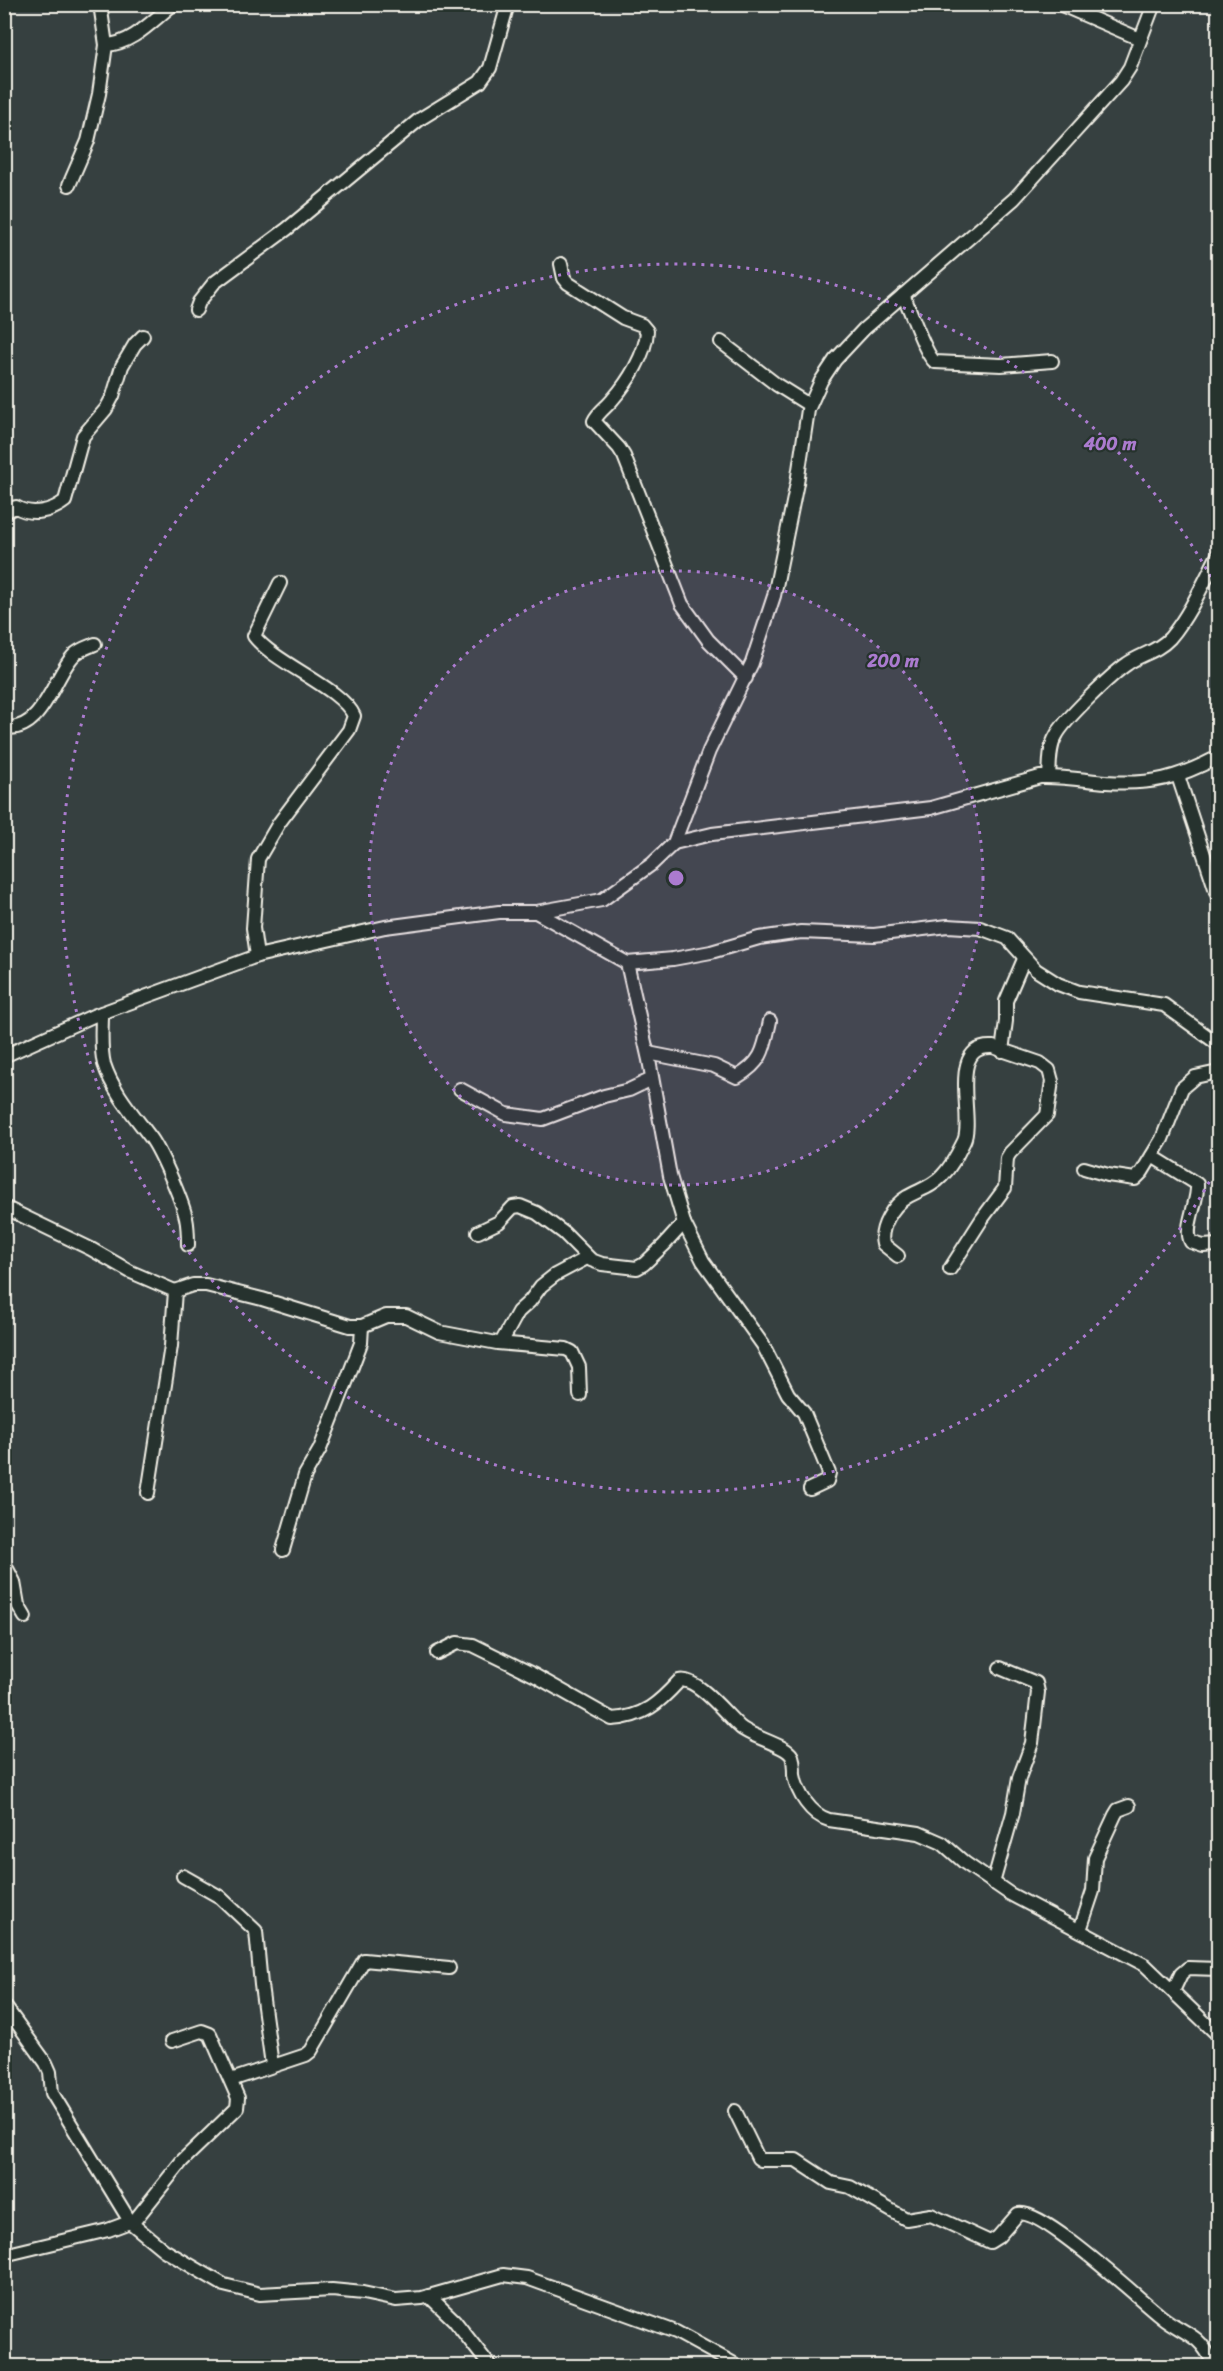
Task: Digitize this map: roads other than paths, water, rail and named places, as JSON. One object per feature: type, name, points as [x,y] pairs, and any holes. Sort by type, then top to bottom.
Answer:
[{"type":"street","points":[[69,184],[88,141],[99,94],[106,45],[100,4]]},
{"type":"street","points":[[196,310],[199,302],[214,283],[287,229],[420,119],[480,82],[490,68],[508,4]]},
{"type":"street","points":[[1059,4],[1140,39]]},
{"type":"street","points":[[4,1056],[102,1013],[257,956],[385,927],[499,912],[536,912],[602,900],[652,864],[674,843],[709,751],[753,663],[779,573],[809,405],[820,381],[835,360],[864,329],[1014,199],[1121,81],[1130,66],[1154,4]]},
{"type":"street","points":[[106,45],[127,40],[171,6]]},
{"type":"street","points":[[561,264],[564,278],[568,283],[647,331],[636,364],[624,385],[594,421],[624,456],[682,604],[708,640],[746,678]]},
{"type":"street","points":[[903,295],[930,357],[935,363],[1001,365],[1052,361]]},
{"type":"street","points":[[4,512],[16,507],[27,513],[36,513],[57,507],[65,501],[83,436],[113,396],[122,366],[135,344],[143,336]]},
{"type":"street","points":[[721,342],[777,386],[809,405]]},
{"type":"street","points":[[1049,777],[1053,743],[1060,730],[1125,665],[1160,647],[1170,638],[1189,609],[1218,555]]},
{"type":"street","points":[[257,956],[253,928],[258,859],[300,794],[349,730],[354,716],[346,704],[292,667],[254,636],[280,583]]},
{"type":"street","points":[[4,727],[17,729],[25,725],[49,698],[76,653],[95,644]]},
{"type":"street","points":[[674,843],[712,834],[931,808],[1049,777],[1108,782],[1153,781],[1178,776],[1218,757]]},
{"type":"street","points":[[1178,776],[1218,897]]},
{"type":"street","points":[[536,912],[627,963],[673,959],[711,952],[759,938],[789,933],[810,931],[874,935],[948,926],[968,926],[993,932],[1014,944],[1024,959],[1036,970],[1058,984],[1079,992],[1164,1005],[1218,1044]]},
{"type":"street","points":[[1002,1051],[1006,1001],[1024,959]]},
{"type":"street","points":[[627,963],[648,1053],[670,1176],[684,1223],[703,1261],[763,1345],[788,1394],[804,1413],[829,1473],[827,1481],[810,1489]]},
{"type":"street","points":[[102,1013],[102,1055],[105,1065],[110,1078],[133,1116],[156,1146],[180,1198],[186,1218],[188,1245]]},
{"type":"street","points":[[648,1053],[714,1066],[737,1077],[760,1058],[770,1021]]},
{"type":"street","points":[[898,1256],[883,1244],[881,1237],[883,1227],[904,1199],[931,1185],[951,1165],[966,1138],[969,1126],[965,1089],[968,1062],[977,1050],[987,1047],[1040,1063],[1049,1070],[1052,1081],[1049,1111],[1023,1142],[1010,1153],[1005,1188],[950,1269]]},
{"type":"street","points":[[1084,1168],[1108,1176],[1135,1179],[1162,1139],[1182,1088],[1195,1077],[1218,1072]]},
{"type":"street","points":[[460,1089],[506,1114],[543,1119],[604,1096],[628,1090],[652,1079]]},
{"type":"street","points":[[1152,1155],[1197,1184],[1198,1194],[1188,1232],[1191,1242],[1203,1246],[1218,1245]]},
{"type":"street","points":[[4,1206],[131,1272],[175,1291],[193,1285],[206,1285],[262,1299],[350,1326],[363,1326],[379,1317],[406,1316],[433,1330],[501,1343],[561,1348],[572,1352],[579,1367],[580,1395]]},
{"type":"street","points":[[478,1232],[499,1222],[513,1208],[520,1206],[537,1213],[564,1233],[587,1258],[602,1264],[632,1268],[640,1267],[684,1223]]},
{"type":"street","points":[[501,1343],[518,1312],[541,1286],[555,1275],[587,1258]]},
{"type":"street","points":[[148,1493],[171,1346],[175,1291]]},
{"type":"street","points":[[283,1550],[305,1475],[320,1449],[347,1380],[361,1343],[363,1326]]},
{"type":"street","points":[[4,1563],[14,1582],[18,1605],[25,1617]]},
{"type":"street","points":[[437,1653],[457,1643],[473,1645],[534,1675],[612,1719],[654,1707],[679,1681],[687,1680],[744,1730],[789,1752],[793,1759],[800,1794],[819,1817],[927,1835],[942,1843],[1010,1894],[1145,1965],[1218,2035]]},
{"type":"street","points":[[993,1882],[1013,1813],[1019,1778],[1032,1743],[1038,1692],[1036,1683],[1000,1668]]},
{"type":"street","points":[[1080,1930],[1094,1891],[1095,1858],[1118,1810],[1129,1806]]},
{"type":"street","points":[[183,1876],[220,1897],[256,1931],[272,2065]]},
{"type":"street","points":[[231,2080],[311,2052],[364,1960],[449,1968]]},
{"type":"street","points":[[1173,1991],[1181,1974],[1188,1968],[1218,1969]]},
{"type":"street","points":[[4,2006],[46,2063],[50,2072],[52,2093],[131,2223],[164,2250],[224,2284],[243,2291],[278,2295],[342,2290],[396,2300],[429,2296],[503,2276],[528,2278],[676,2332],[738,2367]]},
{"type":"street","points":[[4,2255],[131,2223],[182,2161],[235,2112],[238,2098],[210,2034],[207,2031],[172,2041]]},
{"type":"street","points":[[735,2111],[761,2160],[796,2160],[831,2183],[850,2187],[906,2219],[931,2215],[990,2242],[998,2237],[1017,2214],[1027,2213],[1056,2229],[1165,2320],[1196,2339],[1215,2367]]},
{"type":"street","points":[[429,2296],[454,2320],[490,2367]]}]
